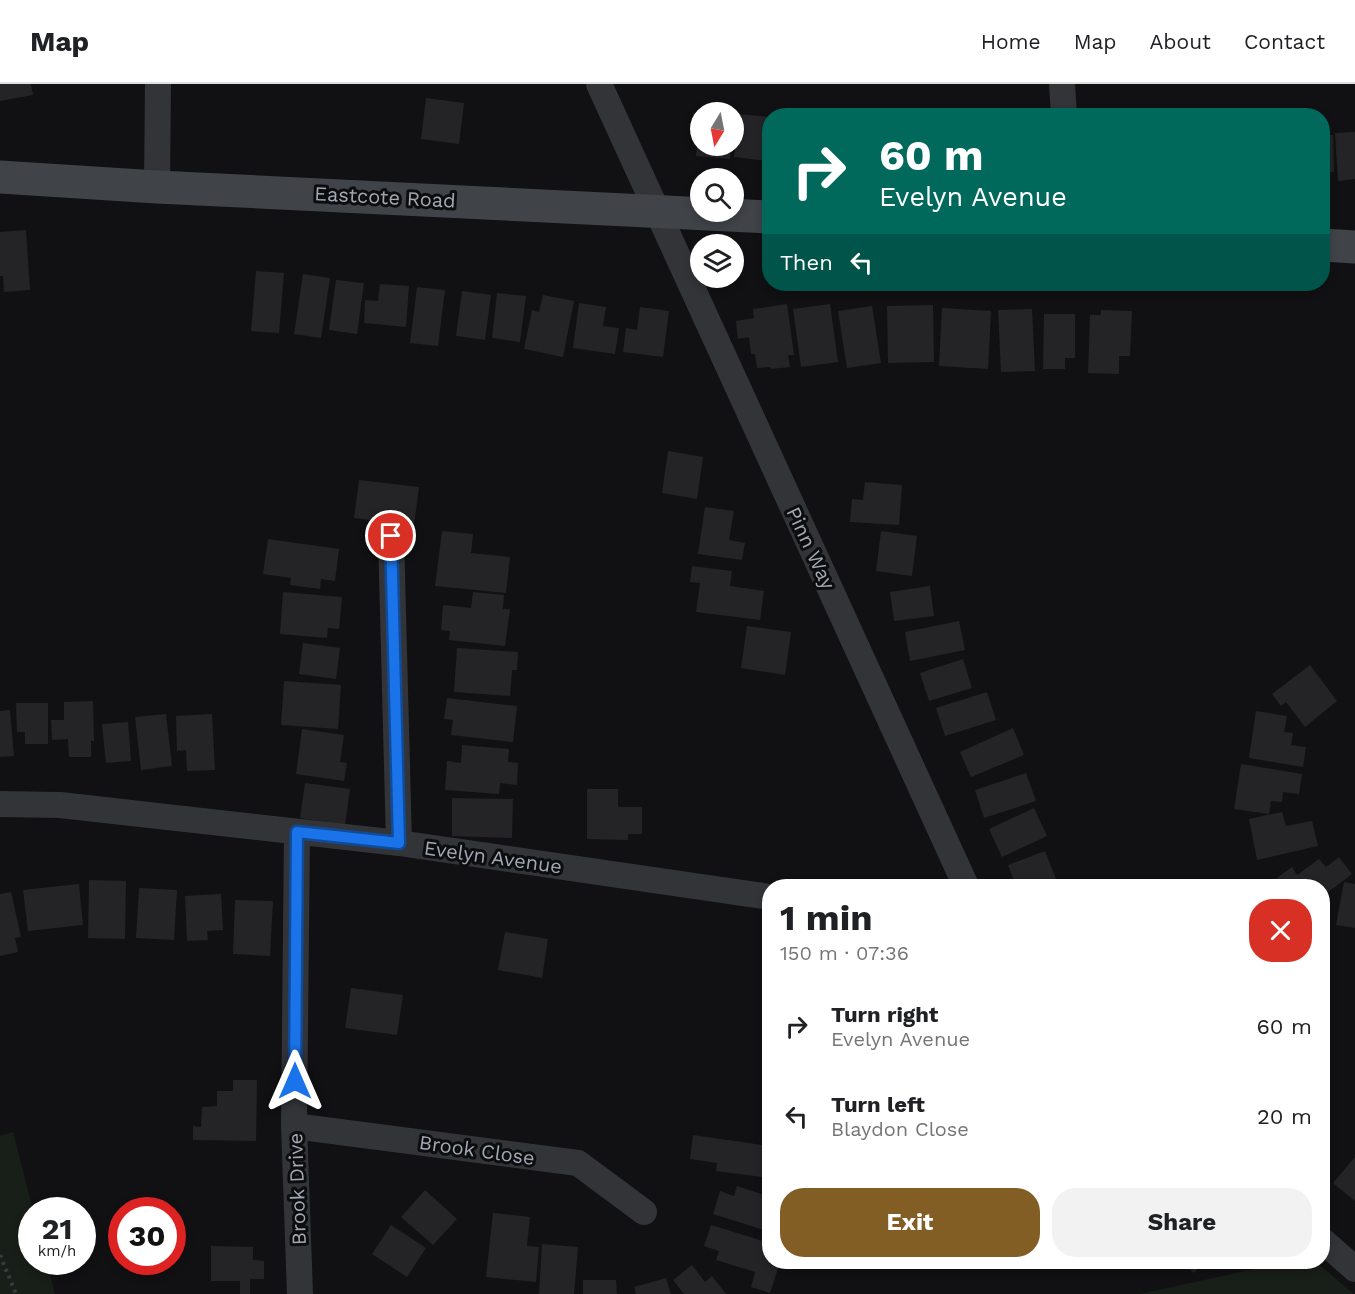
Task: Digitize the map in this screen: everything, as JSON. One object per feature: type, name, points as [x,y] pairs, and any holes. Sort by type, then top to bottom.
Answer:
[{"type":"main road","name":"Eastcote Road","points":[[0,177],[156,187],[762,217]]},
{"type":"main road","points":[[1330,245],[1355,247]]},
{"type":"street","points":[[156,187],[158,84]]},
{"type":"street","name":"Pinn Way","points":[[599,84],[963,879]]},
{"type":"street","points":[[1062,84],[1064,108]]},
{"type":"street","points":[[391,536],[399,843]]},
{"type":"street","name":"Evelyn Avenue","points":[[0,804],[60,805],[399,843],[762,896]]},
{"type":"street","name":"Brook Drive","points":[[297,832],[294,1126],[300,1294]]},
{"type":"street","name":"Brook Close","points":[[294,1126],[578,1163],[644,1212]]},
{"type":"street","points":[[1330,1247],[1355,1269]]},
{"type":"path","points":[[0,1255],[16,1294]]},
{"type":"shaded area","points":[[13,1132],[30,1197],[18,1197],[18,1275],[50,1275],[55,1294],[0,1294],[0,1136]]},
{"type":"shaded area","points":[[1254,1269],[1324,1269],[1354,1294],[1140,1294]]},
{"type":"building","points":[[0,84],[31,84],[33,95],[0,101]]},
{"type":"building","points":[[426,98],[464,103],[459,144],[421,139]]},
{"type":"building","points":[[744,114],[762,116],[762,160],[734,157],[744,156]]},
{"type":"building","points":[[1355,132],[1355,179],[1338,181],[1335,133]]},
{"type":"building","points":[[1330,135],[1333,135],[1334,172],[1330,172]]},
{"type":"building","points":[[696,156],[730,156],[730,159]]},
{"type":"building","points":[[26,230],[30,290],[4,292],[3,276],[0,276],[0,232]]},
{"type":"building","points":[[256,271],[284,273],[279,333],[251,331]]},
{"type":"building","points":[[303,274],[330,278],[321,338],[294,334]]},
{"type":"building","points":[[336,280],[364,283],[357,334],[329,330]]},
{"type":"building","points":[[380,284],[409,286],[406,327],[364,323],[365,300],[378,301]]},
{"type":"building","points":[[417,287],[445,290],[438,346],[410,343]]},
{"type":"building","points":[[462,291],[491,295],[485,340],[456,336]]},
{"type":"building","points":[[497,293],[526,296],[520,342],[492,338]]},
{"type":"building","points":[[543,295],[574,301],[563,357],[524,349],[532,310],[539,312]]},
{"type":"building","points":[[579,303],[606,307],[603,326],[619,328],[615,354],[573,348]]},
{"type":"building","points":[[787,304],[794,355],[788,355],[790,367],[757,368],[755,354],[751,354],[749,337],[738,339],[736,321],[754,318],[753,309]]},
{"type":"building","points":[[830,304],[838,362],[801,367],[793,309]]},
{"type":"building","points":[[933,305],[934,362],[888,363],[887,306]]},
{"type":"building","points":[[872,306],[881,363],[847,368],[838,311]]},
{"type":"building","points":[[640,307],[669,311],[663,357],[623,352],[626,328],[637,330]]},
{"type":"building","points":[[942,308],[991,311],[988,369],[939,366]]},
{"type":"building","points":[[1032,309],[1035,371],[1001,372],[998,310]]},
{"type":"building","points":[[1101,310],[1132,311],[1130,356],[1119,356],[1119,374],[1088,373],[1090,315],[1101,315]]},
{"type":"building","points":[[1044,314],[1075,314],[1075,358],[1065,358],[1065,369],[1043,369]]},
{"type":"building","points":[[668,451],[703,457],[697,499],[662,493]]},
{"type":"building","points":[[359,480],[419,487],[414,525],[354,518]]},
{"type":"building","points":[[865,482],[902,485],[899,525],[850,522],[852,499],[863,500]]},
{"type":"building","points":[[705,507],[734,511],[729,540],[745,543],[742,560],[698,554]]},
{"type":"building","points":[[442,531],[473,534],[471,553],[510,557],[506,593],[435,586]]},
{"type":"building","points":[[881,531],[917,536],[912,576],[876,571]]},
{"type":"building","points":[[268,539],[339,549],[335,581],[321,579],[320,589],[290,585],[291,578],[263,574]]},
{"type":"building","points":[[692,566],[732,571],[730,586],[764,591],[760,620],[696,612],[700,583],[690,582]]},
{"type":"building","points":[[930,586],[934,616],[894,621],[890,592]]},
{"type":"building","points":[[283,592],[342,597],[339,629],[328,628],[327,638],[280,634]]},
{"type":"building","points":[[473,592],[504,595],[503,609],[510,609],[505,646],[449,640],[450,631],[441,630],[443,605],[471,608]]},
{"type":"building","points":[[959,621],[965,650],[910,661],[905,632]]},
{"type":"building","points":[[747,626],[791,632],[785,675],[741,668]]},
{"type":"building","points":[[303,643],[340,648],[336,679],[299,674]]},
{"type":"building","points":[[457,648],[518,652],[517,670],[512,670],[510,696],[454,692]]},
{"type":"building","points":[[963,659],[972,688],[929,701],[920,673]]},
{"type":"building","points":[[1310,665],[1337,701],[1305,727],[1286,702],[1281,706],[1272,694]]},
{"type":"building","points":[[284,681],[341,685],[338,729],[281,725]]},
{"type":"building","points":[[987,692],[996,720],[945,736],[936,708]]},
{"type":"building","points":[[447,698],[517,706],[513,742],[451,735],[453,720],[444,719]]},
{"type":"building","points":[[93,701],[94,741],[91,741],[91,757],[69,757],[68,739],[52,740],[51,720],[64,720],[64,702]]},
{"type":"building","points":[[16,703],[48,703],[48,744],[25,744],[25,732],[17,732]]},
{"type":"building","points":[[10,710],[14,756],[0,757],[0,711]]},
{"type":"building","points":[[1256,711],[1287,716],[1284,732],[1293,733],[1291,745],[1306,747],[1303,767],[1249,758]]},
{"type":"building","points":[[166,714],[172,766],[141,770],[135,717]]},
{"type":"building","points":[[212,714],[215,770],[187,771],[186,750],[177,751],[176,716]]},
{"type":"building","points":[[128,722],[131,761],[106,763],[102,724]]},
{"type":"building","points":[[1013,728],[1024,755],[971,777],[960,752]]},
{"type":"building","points":[[302,729],[344,735],[340,762],[347,763],[344,781],[296,774]]},
{"type":"building","points":[[462,745],[509,749],[508,762],[518,763],[517,785],[500,783],[499,794],[445,790],[447,761],[461,763]]},
{"type":"building","points":[[1241,764],[1302,774],[1299,794],[1283,792],[1282,802],[1271,801],[1269,814],[1234,809]]},
{"type":"building","points":[[1026,773],[1036,801],[984,818],[975,790]]},
{"type":"building","points":[[305,783],[350,789],[345,825],[300,818]]},
{"type":"building","points":[[587,789],[618,789],[618,807],[642,807],[642,834],[628,834],[628,840],[587,839]]},
{"type":"building","points":[[452,798],[513,799],[512,838],[452,836]]},
{"type":"building","points":[[1034,808],[1047,836],[1002,857],[989,829]]},
{"type":"building","points":[[1282,812],[1286,826],[1312,821],[1318,846],[1257,860],[1249,819]]},
{"type":"building","points":[[1045,851],[1056,879],[1013,879],[1008,865]]},
{"type":"building","points":[[1339,857],[1352,874],[1330,891],[1330,879],[1277,878],[1292,867],[1297,875],[1319,859],[1326,867]]},
{"type":"building","points":[[89,880],[126,881],[125,939],[88,938]]},
{"type":"building","points":[[1344,882],[1355,884],[1355,928],[1336,925]]},
{"type":"building","points":[[79,884],[83,925],[28,931],[23,890]]},
{"type":"building","points":[[139,888],[177,890],[174,940],[136,938]]},
{"type":"building","points":[[11,892],[21,937],[15,938],[18,952],[0,956],[0,894]]},
{"type":"building","points":[[221,894],[223,930],[207,931],[208,940],[187,941],[185,896]]},
{"type":"building","points":[[235,900],[273,901],[270,956],[233,954]]},
{"type":"building","points":[[505,932],[548,939],[542,978],[498,970]]},
{"type":"building","points":[[351,988],[403,995],[397,1035],[345,1028]]},
{"type":"building","points":[[233,1080],[257,1080],[256,1141],[193,1140],[193,1126],[201,1127],[202,1107],[217,1106],[217,1091],[233,1091]]},
{"type":"building","points":[[693,1135],[762,1145],[762,1177],[716,1171],[717,1163],[690,1159]]},
{"type":"building","points":[[1355,1157],[1355,1201],[1333,1183]]},
{"type":"building","points":[[737,1186],[762,1194],[762,1229],[713,1214],[720,1191],[734,1196]]},
{"type":"building","points":[[425,1190],[457,1219],[433,1245],[401,1217]]},
{"type":"building","points":[[493,1213],[530,1217],[527,1246],[539,1247],[536,1282],[486,1277]]},
{"type":"building","points":[[391,1225],[426,1248],[407,1277],[372,1254]]},
{"type":"building","points":[[711,1225],[762,1241],[762,1269],[778,1269],[770,1293],[751,1287],[755,1272],[716,1260],[719,1251],[704,1246]]},
{"type":"building","points":[[542,1244],[578,1247],[574,1294],[539,1294]]},
{"type":"building","points":[[211,1246],[253,1247],[253,1260],[264,1261],[264,1279],[250,1279],[250,1294],[240,1294],[240,1281],[211,1281]]},
{"type":"building","points":[[692,1265],[705,1282],[712,1276],[726,1294],[684,1294],[673,1280]]},
{"type":"building","points":[[666,1278],[671,1294],[636,1294],[634,1287]]},
{"type":"building","points":[[583,1280],[616,1280],[617,1294],[583,1294]]},
{"type":"route","points":[[295,1081],[297,832],[399,843],[391,536]]}]
